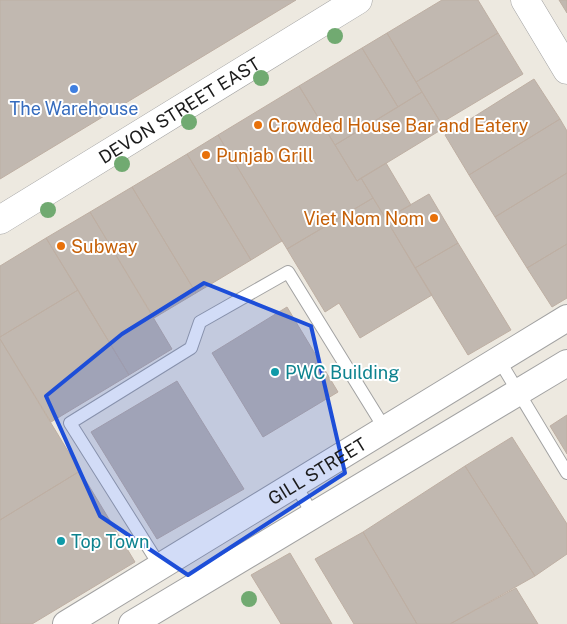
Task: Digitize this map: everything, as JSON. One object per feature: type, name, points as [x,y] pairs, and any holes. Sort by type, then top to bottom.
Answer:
[{"type":"street","name":"DEVON STREET EAST","points":[[0,220],[358,0]]},
{"type":"street","points":[[525,0],[567,70]]},
{"type":"street","name":"GILL STREET","points":[[66,624],[567,318]]},
{"type":"street","name":"GILL STREET","points":[[132,624],[567,363]]},
{"type":"lane","points":[[160,566],[70,423],[191,348],[200,322],[288,272],[385,429]]},
{"type":"lane","points":[[499,360],[567,473]]},
{"type":"lane","points":[[295,484],[313,515]]},
{"type":"highlighted area","points":[[204,283],[311,326],[345,473],[188,575],[100,516],[46,396],[122,334]]},
{"type":"building","name":"The Warehouse","points":[[0,0],[296,0],[0,179]]},
{"type":"building","points":[[442,0],[478,0],[498,33],[416,82],[387,33]]},
{"type":"building","points":[[559,0],[567,0],[567,13]]},
{"type":"building","points":[[387,33],[422,92],[398,107],[362,48]]},
{"type":"building","points":[[498,33],[523,74],[441,123],[416,82]]},
{"type":"building","points":[[362,48],[398,107],[335,145],[299,86]]},
{"type":"building","points":[[534,79],[560,119],[469,175],[445,135]]},
{"type":"building","points":[[299,86],[357,181],[361,178],[373,198],[287,249],[218,135]]},
{"type":"building","points":[[422,92],[444,128],[357,181],[335,145]]},
{"type":"building","points":[[560,119],[567,131],[567,173],[495,217],[469,175]]},
{"type":"building","points":[[218,135],[282,241],[251,260],[187,154]]},
{"type":"building","points":[[187,154],[251,260],[196,293],[132,187]]},
{"type":"building","points":[[386,163],[411,205],[386,219],[361,178]]},
{"type":"building","points":[[567,173],[567,244],[527,268],[495,217]]},
{"type":"building","points":[[132,187],[196,293],[154,318],[90,212]]},
{"type":"building","points":[[429,194],[458,243],[415,268],[386,219]]},
{"type":"building","points":[[373,198],[432,295],[360,338],[339,303],[325,312],[287,249]]},
{"type":"building","points":[[90,212],[172,349],[129,375],[46,238]]},
{"type":"building","points":[[46,238],[78,290],[0,337],[0,266]]},
{"type":"building","points":[[458,243],[511,330],[468,355],[415,268]]},
{"type":"building","points":[[567,244],[567,298],[552,307],[527,268]]},
{"type":"building","points":[[78,290],[129,375],[51,422],[0,337]]},
{"type":"building","name":"PWC Building","points":[[287,307],[338,392],[263,437],[212,353]]},
{"type":"building","points":[[0,339],[80,471],[0,520]]},
{"type":"building","points":[[177,381],[244,489],[157,539],[91,432]]},
{"type":"building","points":[[567,415],[567,454],[550,426]]},
{"type":"building","points":[[512,437],[567,524],[567,554],[535,576],[465,466]]},
{"type":"building","points":[[465,466],[535,576],[450,624],[417,624],[363,532]]},
{"type":"building","name":"Top Town","points":[[80,471],[135,562],[32,624],[0,624],[0,520]]},
{"type":"building","points":[[363,532],[417,624],[354,624],[315,559]]},
{"type":"building","points":[[290,553],[332,624],[281,624],[251,575]]},
{"type":"building","points":[[516,588],[538,624],[450,624]]},
{"type":"place","name":"The Warehouse","points":[[74,89]]},
{"type":"place","name":"Crowded House Bar and Eatery","points":[[258,125]]},
{"type":"place","name":"Punjab Grill","points":[[206,155]]},
{"type":"place","name":"Viet Nom Nom","points":[[434,218]]},
{"type":"place","name":"Subway","points":[[61,246]]},
{"type":"place","name":"PWC Building","points":[[275,372]]},
{"type":"place","name":"Top Town","points":[[61,541]]}]
